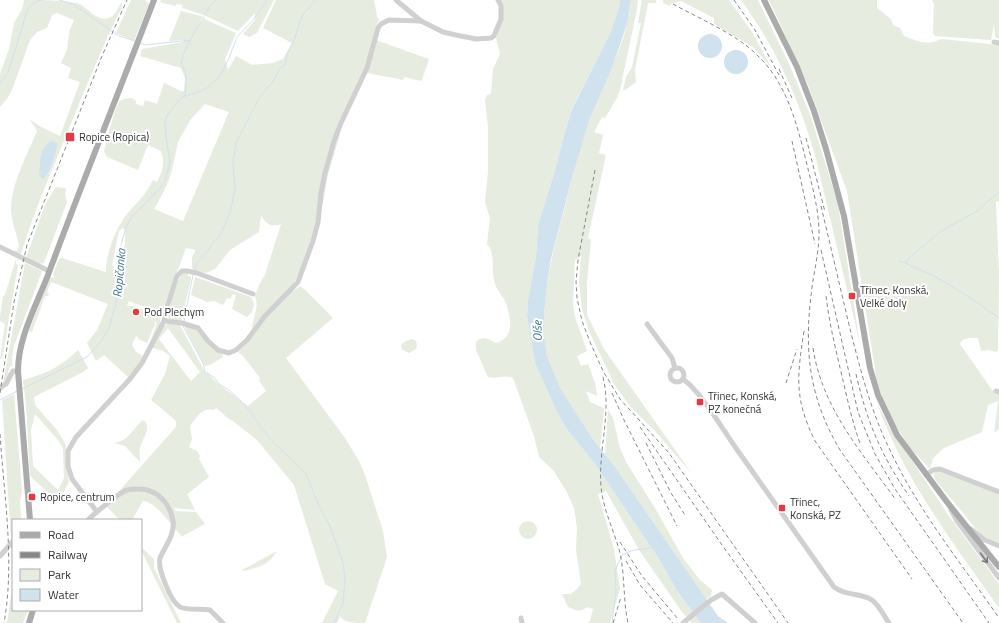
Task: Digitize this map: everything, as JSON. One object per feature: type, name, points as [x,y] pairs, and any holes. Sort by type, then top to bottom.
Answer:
[{"type":"main road","points":[[30,519],[18,359],[22,344],[49,271],[154,0]]},
{"type":"main road","points":[[764,0],[799,73],[814,111],[830,162],[844,216],[870,368],[878,395],[897,435],[926,475],[999,567]]},
{"type":"main road","points":[[29,623],[33,611]]},
{"type":"street","points":[[396,0],[421,21],[431,27],[456,36],[476,39],[490,38],[494,36],[501,19],[501,6],[498,0]]},
{"type":"street","points":[[164,321],[182,323],[198,328],[208,341],[218,350],[229,353],[236,350],[247,340],[254,329],[298,282],[313,241],[318,222],[321,193],[334,141],[367,68],[378,28],[381,24],[389,20],[421,21]]},
{"type":"street","points":[[0,247],[49,271]]},
{"type":"street","points":[[97,512],[72,480],[68,466],[68,451],[76,437],[142,364],[164,321],[165,312],[177,276],[182,271],[197,273],[253,294]]},
{"type":"street","points":[[647,324],[672,358],[675,368]]},
{"type":"street","points":[[675,368],[679,368],[683,372],[683,379]]},
{"type":"street","points":[[675,368],[671,371],[671,379],[677,382],[683,379]]},
{"type":"street","points":[[0,388],[6,384],[13,371],[18,371]]},
{"type":"street","points":[[683,379],[691,385],[710,411],[834,587],[840,592],[863,596],[873,601],[889,623]]},
{"type":"street","points":[[926,475],[933,470],[940,469],[999,492]]},
{"type":"street","points":[[89,519],[126,490],[146,489],[154,491],[168,506],[173,522],[171,536],[159,564],[161,574],[171,595],[178,606],[183,608],[210,610],[223,623]]},
{"type":"street","points":[[947,502],[957,521],[999,578]]},
{"type":"street","points":[[965,524],[985,540],[999,546]]},
{"type":"street","points":[[0,556],[12,542]]},
{"type":"street","points":[[683,623],[711,600],[722,594],[755,623]]},
{"type":"green space","points":[[24,0],[60,1],[80,4],[97,17],[105,19],[113,15],[122,2],[122,7],[99,57],[63,143],[35,212],[21,254],[18,255],[13,251],[17,251],[19,246],[11,212],[11,202],[16,181],[37,131],[29,119],[41,127],[60,136],[80,82],[68,78],[71,68],[61,63],[67,50],[69,32],[74,20],[57,13],[52,15],[47,28],[37,32],[30,40],[12,90],[0,107],[0,74],[9,49],[14,23],[22,9]]},
{"type":"green space","points":[[131,0],[145,0],[149,4],[134,41],[116,33]]},
{"type":"green space","points":[[161,0],[274,0],[257,33],[249,37],[243,34],[255,20],[255,13],[238,31],[204,15],[182,8],[183,5],[177,4],[175,6],[160,2]]},
{"type":"green space","points":[[276,0],[374,0],[379,20],[376,26],[366,65],[336,132],[340,134],[328,174],[323,203],[316,212],[313,232],[304,263],[290,288],[293,291],[300,286],[333,318],[286,358],[345,438],[359,461],[383,531],[387,557],[365,623],[355,623],[344,620],[340,616],[337,623],[322,623],[338,591],[325,584],[294,485],[257,440],[233,421],[224,416],[225,415],[216,408],[202,412],[190,426],[192,439],[189,447],[197,451],[200,456],[199,459],[209,477],[187,494],[195,510],[174,508],[176,511],[196,512],[205,524],[181,537],[181,535],[164,515],[148,502],[143,501],[133,519],[119,519],[107,507],[120,497],[120,490],[176,427],[175,420],[151,400],[165,374],[170,356],[163,351],[152,348],[164,326],[172,323],[180,325],[206,374],[207,372],[217,383],[248,406],[266,391],[259,380],[260,378],[243,356],[238,352],[246,344],[259,320],[252,329],[257,305],[255,296],[265,275],[281,224],[271,225],[264,220],[261,215],[259,232],[230,250],[215,269],[206,273],[192,269],[192,257],[196,250],[186,248],[161,314],[129,301],[127,306],[133,306],[157,315],[160,319],[160,323],[149,346],[157,322],[154,322],[155,324],[147,343],[138,339],[136,336],[132,345],[136,352],[143,356],[136,368],[128,377],[104,355],[96,361],[87,343],[97,330],[108,304],[51,282],[47,292],[49,294],[48,296],[45,296],[32,332],[29,331],[50,277],[54,278],[53,274],[59,259],[62,258],[106,272],[109,250],[119,227],[153,180],[157,182],[161,174],[163,163],[161,151],[148,145],[138,170],[107,157],[104,151],[117,105],[121,100],[132,98],[136,101],[136,104],[143,106],[145,100],[157,104],[164,83],[184,91],[185,78],[181,68],[140,56],[142,49],[183,42],[184,40],[169,41],[181,11],[201,16],[203,17],[200,21],[202,22],[204,18],[236,33],[225,59],[228,70],[236,56],[252,65],[273,63],[283,59],[292,43],[263,28]],"holes":[[[205,104],[229,112],[183,221],[154,209],[171,174],[178,142],[191,119]],[[123,228],[125,230],[125,243],[122,258],[123,264],[120,265],[119,269],[112,265],[119,231]],[[168,328],[200,372],[191,381],[159,339]]]},
{"type":"green space","points":[[500,0],[620,0],[611,31],[572,108],[538,225],[536,256],[528,300],[527,316],[535,363],[557,412],[566,428],[595,464],[659,559],[677,591],[701,623],[692,623],[682,612],[639,550],[606,491],[598,494],[614,549],[620,589],[610,623],[587,623],[590,621],[593,609],[587,607],[582,610],[578,610],[568,607],[562,594],[571,594],[581,584],[576,550],[577,528],[574,508],[567,492],[553,470],[539,457],[534,436],[513,378],[507,376],[488,377],[476,350],[476,342],[480,339],[488,339],[495,343],[502,341],[509,332],[510,326],[510,319],[504,299],[494,280],[492,256],[490,248],[487,244],[490,218],[485,202],[488,171],[488,127],[485,100],[487,95],[491,94],[493,69],[500,54],[496,39],[502,20]]},
{"type":"green space","points":[[631,0],[638,0],[637,9],[620,90],[605,118],[602,117],[594,132],[603,135],[599,153],[606,155],[588,238],[591,240],[587,282],[587,315],[604,349],[692,474],[655,431],[629,405],[614,384],[589,331],[582,309],[579,282],[581,256],[575,260],[573,305],[575,317],[587,351],[577,356],[581,366],[588,364],[595,383],[597,396],[586,391],[590,402],[604,408],[600,449],[577,418],[562,394],[551,370],[545,350],[544,309],[554,249],[582,140],[589,119],[625,34]]},
{"type":"green space","points":[[642,0],[656,0],[656,3],[648,3],[635,70],[636,82],[623,90],[626,77],[632,67],[641,23],[638,23]]},
{"type":"green space","points":[[663,0],[729,0],[752,32],[771,67],[753,47],[714,24],[714,18],[681,1],[672,3],[670,6],[663,3]]},
{"type":"green space","points":[[741,0],[758,0],[790,66],[811,117],[838,204],[860,344],[815,155],[801,113],[794,94],[776,56]]},
{"type":"green space","points":[[769,0],[877,0],[877,8],[891,19],[893,25],[900,28],[904,36],[909,38],[927,42],[941,39],[999,45],[999,201],[996,202],[999,272],[998,350],[996,352],[990,350],[981,351],[978,338],[962,340],[960,344],[992,390],[999,394],[999,429],[994,433],[998,401],[988,405],[982,432],[944,448],[933,458],[930,469],[910,448],[890,417],[877,382],[847,191],[808,85]]},
{"type":"green space","points":[[932,0],[999,0],[999,39],[995,37],[994,24],[991,40],[935,36],[933,33],[934,4]]},
{"type":"green space","points":[[376,40],[429,59],[422,80],[404,77],[403,80],[367,73]]},
{"type":"green space","points":[[56,187],[66,189],[65,194],[67,202],[44,263],[39,264],[26,258],[45,205]]},
{"type":"green space","points":[[16,259],[16,264],[18,265],[2,359],[0,359],[5,324],[0,321],[3,296],[5,295]]},
{"type":"green space","points":[[25,263],[42,271],[14,346],[12,366],[10,366],[8,372],[10,374],[3,383]]},
{"type":"green space","points":[[188,273],[188,276],[191,276],[191,280],[181,321],[169,319],[167,316],[176,285],[182,274]]},
{"type":"green space","points":[[195,277],[251,297],[254,304],[252,312],[247,317],[232,309],[236,295],[233,294],[230,299],[227,298],[223,305],[214,301],[207,302],[191,295]]},
{"type":"green space","points":[[185,326],[195,329],[212,347],[223,355],[223,357],[210,365],[205,366]]},
{"type":"green space","points":[[412,339],[416,341],[416,349],[409,353],[402,350],[401,346],[403,343]]},
{"type":"green space","points":[[78,350],[88,368],[34,397],[35,405],[57,430],[66,445],[69,481],[59,502],[30,475],[23,380],[53,369]],"holes":[[[35,414],[59,441],[63,449],[64,478],[58,490],[33,466],[31,430]]]},
{"type":"green space","points":[[14,394],[22,492],[20,501],[21,519],[12,519],[11,539],[2,400]]},
{"type":"green space","points":[[877,403],[890,428],[949,516],[999,584],[999,608],[947,535],[915,484],[888,431]]},
{"type":"green space","points":[[608,410],[613,418],[620,448],[626,462],[655,508],[683,558],[700,580],[712,590],[711,596],[706,599],[615,467],[605,455]]},
{"type":"green space","points":[[143,420],[146,423],[147,430],[140,448],[140,462],[125,446],[114,443],[127,437]]},
{"type":"green space","points":[[937,471],[999,493],[999,543],[985,537],[979,532],[934,478],[934,472]]},
{"type":"green space","points":[[528,521],[534,524],[537,530],[534,536],[528,539],[522,536],[519,530],[522,524]]},
{"type":"green space","points":[[11,546],[12,546],[12,588]]},
{"type":"green space","points":[[142,548],[154,559],[154,568],[181,623],[177,623],[142,552]]},
{"type":"green space","points":[[277,551],[267,563],[248,570],[242,570]]},
{"type":"green space","points":[[12,588],[12,611],[28,611],[23,623],[7,623]]},
{"type":"water","name":"Olše","points":[[620,0],[631,0],[628,21],[613,65],[589,120],[551,259],[544,315],[544,335],[547,357],[560,388],[591,437],[615,467],[718,616],[728,623],[701,623],[677,591],[659,559],[595,464],[566,428],[557,412],[535,363],[527,316],[528,300],[536,256],[538,225],[572,109],[611,31]]},
{"type":"water","points":[[710,34],[715,35],[721,41],[721,51],[715,57],[710,58],[705,57],[699,51],[698,46],[699,41],[705,35]]},
{"type":"water","points":[[736,50],[741,51],[747,57],[747,67],[741,73],[736,74],[731,73],[725,67],[724,62],[725,57],[731,51]]},
{"type":"water","points":[[51,141],[57,143],[56,151],[53,162],[43,179],[39,175],[40,156],[43,149]]},
{"type":"waterway","points":[[0,84],[8,73],[28,8],[37,1],[43,0]]},
{"type":"waterway","points":[[59,0],[73,4],[119,36],[135,41]]},
{"type":"waterway","points":[[205,15],[210,6],[216,0]]},
{"type":"waterway","name":"Ropičanka","points":[[22,389],[87,357],[102,340],[109,328],[116,303],[118,256],[126,227],[131,218],[164,184],[167,174],[170,162],[165,122],[167,115],[182,97],[207,88],[220,76],[237,37],[253,20],[267,0]]},
{"type":"waterway","points":[[195,269],[195,266],[222,232],[231,209],[235,188],[233,162],[236,143],[259,98],[276,77],[279,69],[285,65],[287,54],[294,41],[301,18],[315,0]]},
{"type":"waterway","points":[[185,96],[186,79],[184,68],[181,64],[182,59],[190,40],[204,17]]},
{"type":"waterway","points":[[140,43],[145,45],[191,40]]},
{"type":"waterway","points":[[899,261],[905,263],[940,232],[977,211],[999,192]]},
{"type":"waterway","points":[[906,263],[934,276],[999,318]]},
{"type":"waterway","points":[[184,321],[193,275]]},
{"type":"waterway","points":[[183,326],[203,363],[205,372],[214,377],[219,384],[229,390],[244,404],[271,440],[306,474],[319,506],[330,526],[343,562],[345,580],[343,603],[334,623]]},
{"type":"waterway","name":"Ropičanka","points":[[0,400],[17,391]]},
{"type":"waterway","points":[[612,623],[616,592],[615,570],[623,554],[634,550],[651,548]]},
{"type":"railway","points":[[0,393],[14,302],[27,245],[102,56],[127,0]]},
{"type":"railway","points":[[734,0],[755,30],[779,75]]},
{"type":"railway","points":[[673,4],[728,33],[748,47],[767,66],[777,79],[785,94],[797,125],[818,218],[819,241],[811,296],[808,337],[812,376],[822,413],[840,450],[963,623]]},
{"type":"railway","points":[[779,69],[792,98]]},
{"type":"railway","points":[[806,138],[825,212]]},
{"type":"railway","points":[[792,141],[815,244]]},
{"type":"railway","points":[[595,170],[578,260],[576,282],[577,298],[582,321],[590,342],[603,371],[620,399],[669,453],[788,623]]},
{"type":"railway","points":[[821,206],[851,333],[867,391],[889,448],[900,471],[926,514],[999,618]]},
{"type":"railway","points":[[821,250],[858,412],[875,454],[895,489],[989,623]]},
{"type":"railway","points":[[826,296],[830,325],[852,419],[861,446]]},
{"type":"railway","points":[[804,331],[800,362],[799,387],[800,399],[808,426],[815,441],[912,579]]},
{"type":"railway","points":[[813,348],[818,370],[834,410],[857,447],[896,500]]},
{"type":"railway","points":[[786,383],[797,349]]},
{"type":"railway","points":[[856,374],[865,408],[876,438],[890,466],[909,496]]},
{"type":"railway","points":[[603,377],[606,418],[601,458],[601,486],[606,512],[620,553],[628,623]]},
{"type":"railway","points":[[612,393],[677,526]]},
{"type":"railway","points":[[640,427],[778,623]]},
{"type":"railway","points":[[0,434],[9,553],[9,576],[4,623]]},
{"type":"railway","points":[[646,443],[671,493],[685,515]]},
{"type":"railway","points":[[620,542],[642,576],[678,619]]},
{"type":"railway","points":[[626,561],[640,585],[673,623]]},
{"type":"railway","points":[[613,623],[621,597]]},
{"type":"place","name":"Ropice (Ropica)","points":[[70,137]]},
{"type":"place","name":"Třinec, Konská, Velké doly","points":[[852,296]]},
{"type":"place","name":"Pod Plechym","points":[[136,312]]},
{"type":"place","name":"Třinec, Konská, PZ konečná","points":[[700,402]]},
{"type":"place","name":"Ropice, centrum","points":[[32,497]]},
{"type":"place","name":"Třinec, Konská, PZ","points":[[782,508]]}]
